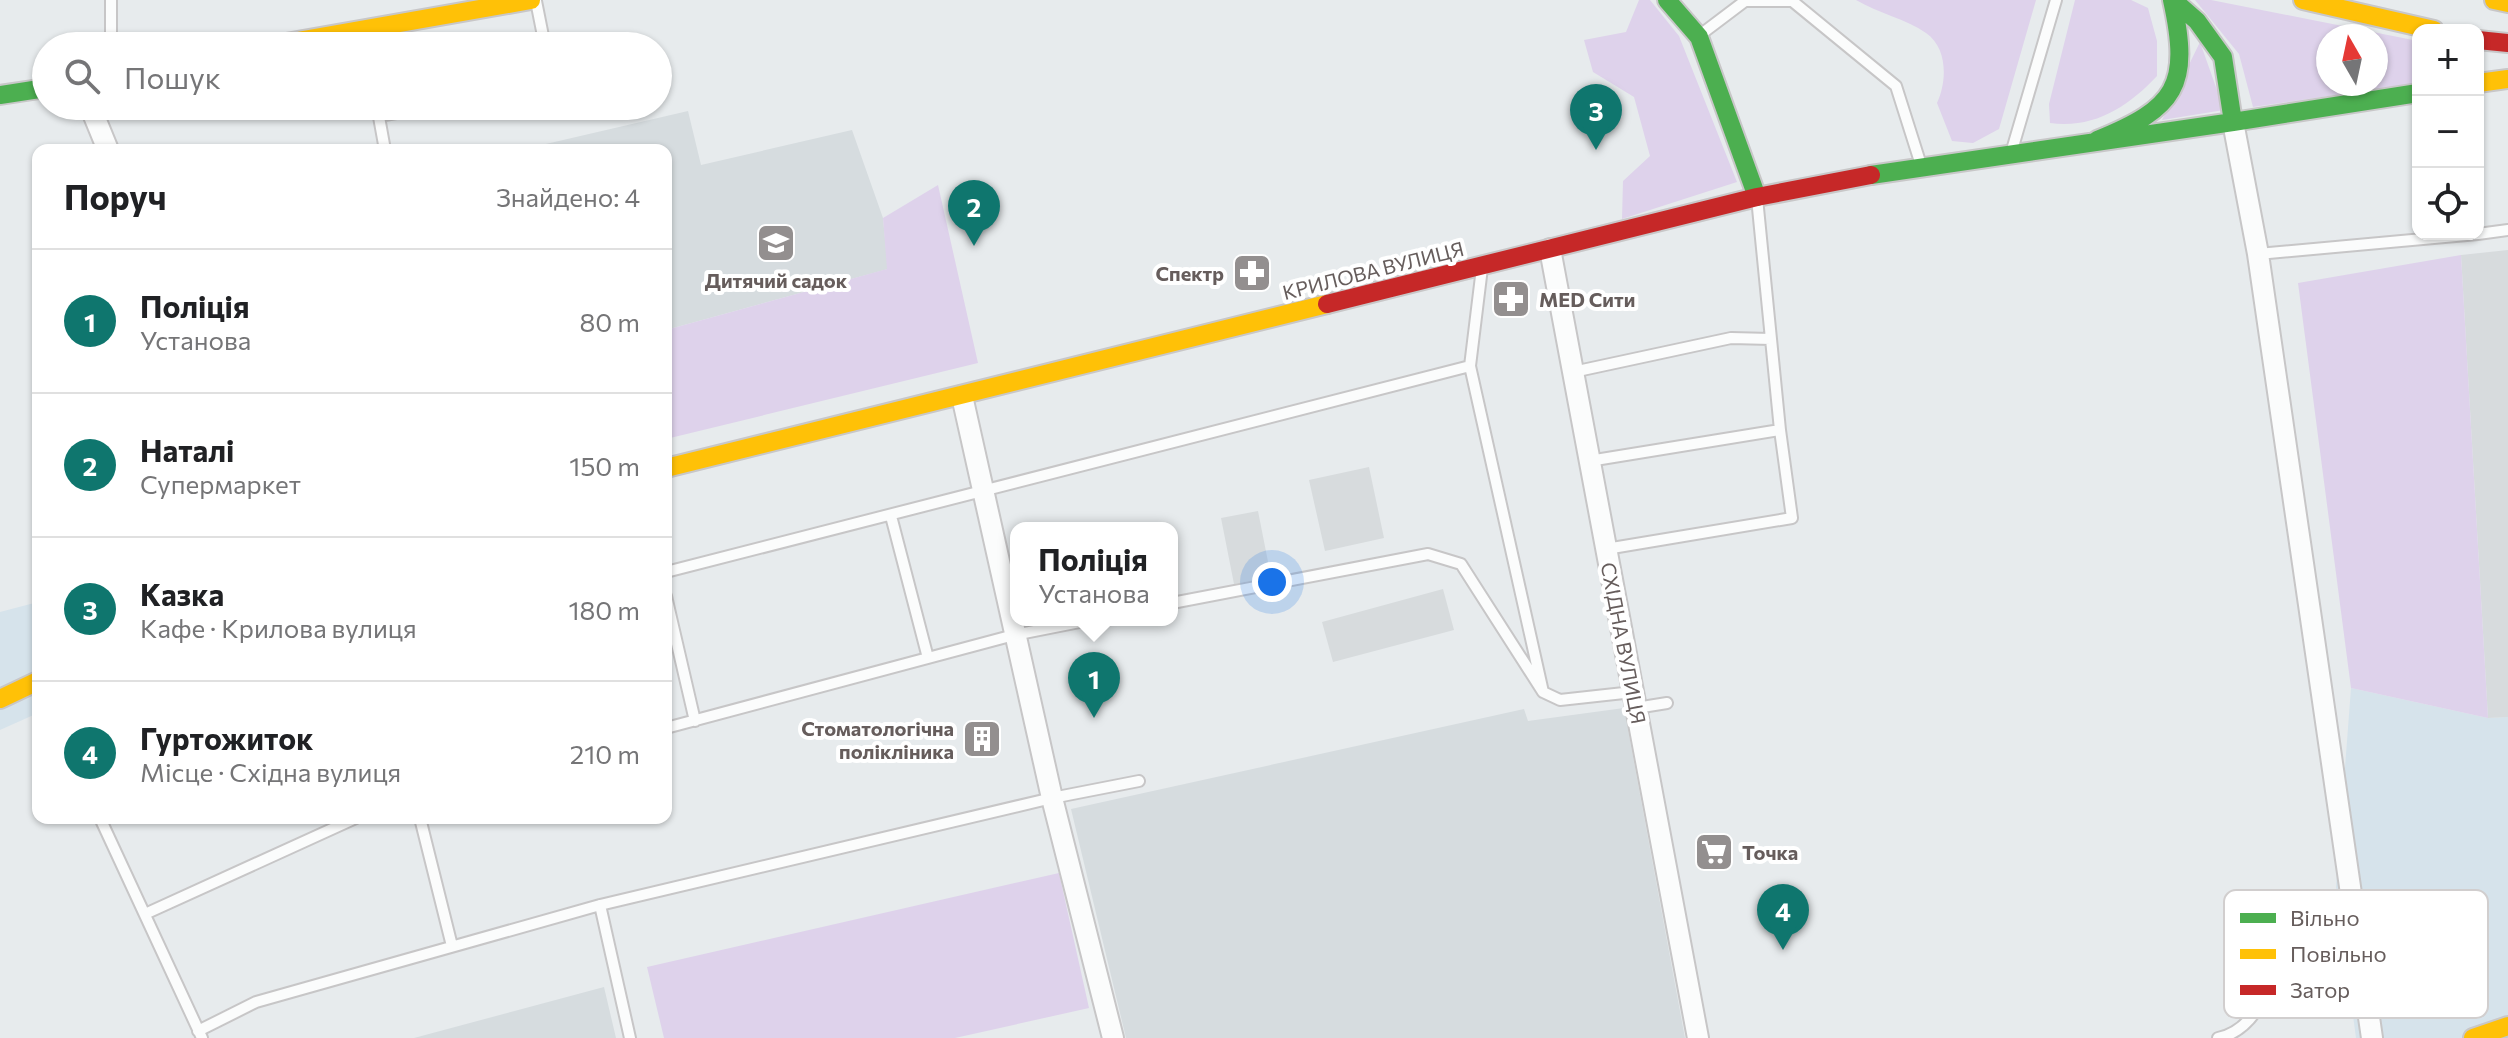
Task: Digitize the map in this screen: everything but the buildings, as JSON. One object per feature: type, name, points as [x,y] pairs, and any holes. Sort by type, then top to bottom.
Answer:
[{"type":"main road","points":[[387,32],[534,0]]},
{"type":"main road","points":[[1667,0],[1699,37],[1757,197]]},
{"type":"main road","points":[[2173,0],[2197,21],[2223,57],[2233,122]]},
{"type":"main road","points":[[2097,140],[2153,116],[2167,97],[2177,75],[2180,52],[2173,0]]},
{"type":"main road","points":[[2303,0],[2412,25]]},
{"type":"main road","points":[[2494,0],[2508,3]]},
{"type":"main road","points":[[2484,41],[2508,43]]},
{"type":"main road","points":[[2484,82],[2508,79]]},
{"type":"main road","points":[[0,95],[32,90]]},
{"type":"main road","points":[[2097,140],[2412,94]]},
{"type":"main road","name":"КРИЛОВА ВУЛИЦЯ","points":[[672,467],[1757,197],[1921,165],[2097,140]]},
{"type":"main road","points":[[1,697],[32,690]]},
{"type":"main road","points":[[2473,1038],[2508,1026]]},
{"type":"street","points":[[96,120],[106,144]]},
{"type":"street","points":[[2233,122],[2258,254],[2351,890]]},
{"type":"street","name":"СХІДНА ВУЛИЦЯ","points":[[1550,249],[1698,1038]]},
{"type":"street","points":[[962,396],[1010,618]]},
{"type":"street","points":[[1012,626],[1113,1038]]},
{"type":"street","points":[[2369,1018],[2372,1038]]},
{"type":"lane","points":[[111,0],[111,32]]},
{"type":"lane","points":[[534,0],[542,32]]},
{"type":"lane","points":[[2011,152],[2056,0]]},
{"type":"lane","points":[[1699,37],[1745,1],[1792,1],[1896,86],[1921,165]]},
{"type":"lane","points":[[380,120],[384,144]]},
{"type":"lane","points":[[1606,549],[1792,518],[1757,197]]},
{"type":"lane","points":[[2484,233],[2508,230]]},
{"type":"lane","points":[[2258,254],[2412,240]]},
{"type":"lane","points":[[1482,266],[1470,366],[1543,692]]},
{"type":"lane","points":[[1573,372],[1731,338],[1771,339]]},
{"type":"lane","points":[[672,571],[1470,366]]},
{"type":"lane","points":[[1589,461],[1780,430]]},
{"type":"lane","points":[[891,516],[928,658]]},
{"type":"lane","points":[[1178,602],[1428,554],[1461,564],[1543,692],[1560,700],[1667,703]]},
{"type":"lane","points":[[672,622],[695,721]]},
{"type":"lane","points":[[672,727],[1014,635],[1060,626]]},
{"type":"lane","points":[[103,824],[200,1035],[256,1002],[600,905],[1052,798],[1139,781]]},
{"type":"lane","points":[[145,914],[343,824]]},
{"type":"lane","points":[[422,824],[452,946]]},
{"type":"lane","points":[[600,905],[630,1038]]},
{"type":"lane","points":[[2218,1038],[2234,1035],[2248,1018]]},
{"type":"shaded area","points":[[1639,0],[1650,0],[1679,36],[1737,182],[1622,219],[1623,181],[1650,156],[1634,97],[1593,72],[1584,40],[1626,32]]},
{"type":"shaded area","points":[[1856,0],[2036,0],[1999,129],[1973,143],[1952,141],[1937,103],[1943,85],[1944,66],[1933,39],[1910,24]]},
{"type":"shaded area","points":[[2075,0],[2131,0],[2148,8],[2157,41],[2157,76],[2122,106],[2096,119],[2081,123],[2050,123],[2049,104]]},
{"type":"shaded area","points":[[2195,0],[2211,0],[2332,24],[2316,24],[2316,96],[2329,96],[2253,107],[2239,54]]},
{"type":"shaded area","points":[[2388,35],[2412,40],[2412,84],[2388,87]]},
{"type":"shaded area","points":[[2200,42],[2224,110],[2162,120]]},
{"type":"shaded area","name":"Дитячий садок","points":[[688,111],[701,165],[852,130],[883,218],[888,269],[672,328],[672,144],[546,144],[649,120],[672,120],[672,115]]},
{"type":"shaded area","points":[[938,185],[978,363],[672,438],[672,328],[887,269],[883,218]]},
{"type":"shaded area","points":[[2508,250],[2508,717],[2488,718],[2461,255]]},
{"type":"shaded area","points":[[2461,255],[2488,718],[2351,688],[2298,283]]},
{"type":"shaded area","points":[[1369,467],[1384,538],[1325,551],[1309,480]]},
{"type":"shaded area","points":[[1258,511],[1271,577],[1234,584],[1221,518]]},
{"type":"shaded area","points":[[1443,589],[1454,630],[1333,662],[1322,622]]},
{"type":"shaded area","points":[[32,604],[32,716],[0,730],[0,612]]},
{"type":"shaded area","points":[[2351,688],[2488,718],[2508,717],[2508,1034],[2493,1038],[2356,1038],[2353,1018],[2488,1018],[2488,890],[2336,890]]},
{"type":"shaded area","points":[[1624,708],[1685,1038],[1126,1038],[1071,809],[1524,709],[1528,721]]},
{"type":"shaded area","points":[[1059,873],[1089,1008],[955,1038],[664,1038],[647,967]]},
{"type":"shaded area","points":[[604,987],[616,1038],[414,1038]]},
{"type":"traffic: fast","points":[[1667,0],[1699,37],[1757,197]]},
{"type":"traffic: fast","points":[[2097,140],[2145,117],[2171,90],[2179,54],[2172,0]]},
{"type":"traffic: fast","points":[[2173,0],[2197,21],[2223,57],[2233,122],[2412,94]]},
{"type":"traffic: fast","points":[[0,95],[32,90]]},
{"type":"traffic: fast","points":[[1871,175],[2233,122]]},
{"type":"traffic: slow","points":[[349,32],[531,0]]},
{"type":"traffic: slow","points":[[2303,0],[2412,25]]},
{"type":"traffic: slow","points":[[2494,0],[2508,3]]},
{"type":"traffic: slow","points":[[2484,82],[2508,79]]},
{"type":"traffic: slow","points":[[672,467],[1327,304]]},
{"type":"traffic: slow","points":[[0,699],[32,684]]},
{"type":"traffic: slow","points":[[2473,1038],[2508,1026]]},
{"type":"traffic: jam","points":[[2484,41],[2508,43]]},
{"type":"traffic: jam","points":[[1327,304],[1757,197],[1871,175]]},
{"type":"place","name":"Казка","points":[[1596,150]]},
{"type":"place","name":"Дитячий садок","points":[[776,243]]},
{"type":"place","name":"Наталі","points":[[974,246]]},
{"type":"place","name":"Спектр","points":[[1252,273]]},
{"type":"place","name":"MED Сити","points":[[1511,299]]},
{"type":"place","name":"Поліція","points":[[1094,718]]},
{"type":"place","name":"Стоматологічна полікліника","points":[[982,739]]},
{"type":"place","name":"Точка","points":[[1714,852]]},
{"type":"place","name":"Гуртожиток","points":[[1783,950]]}]
